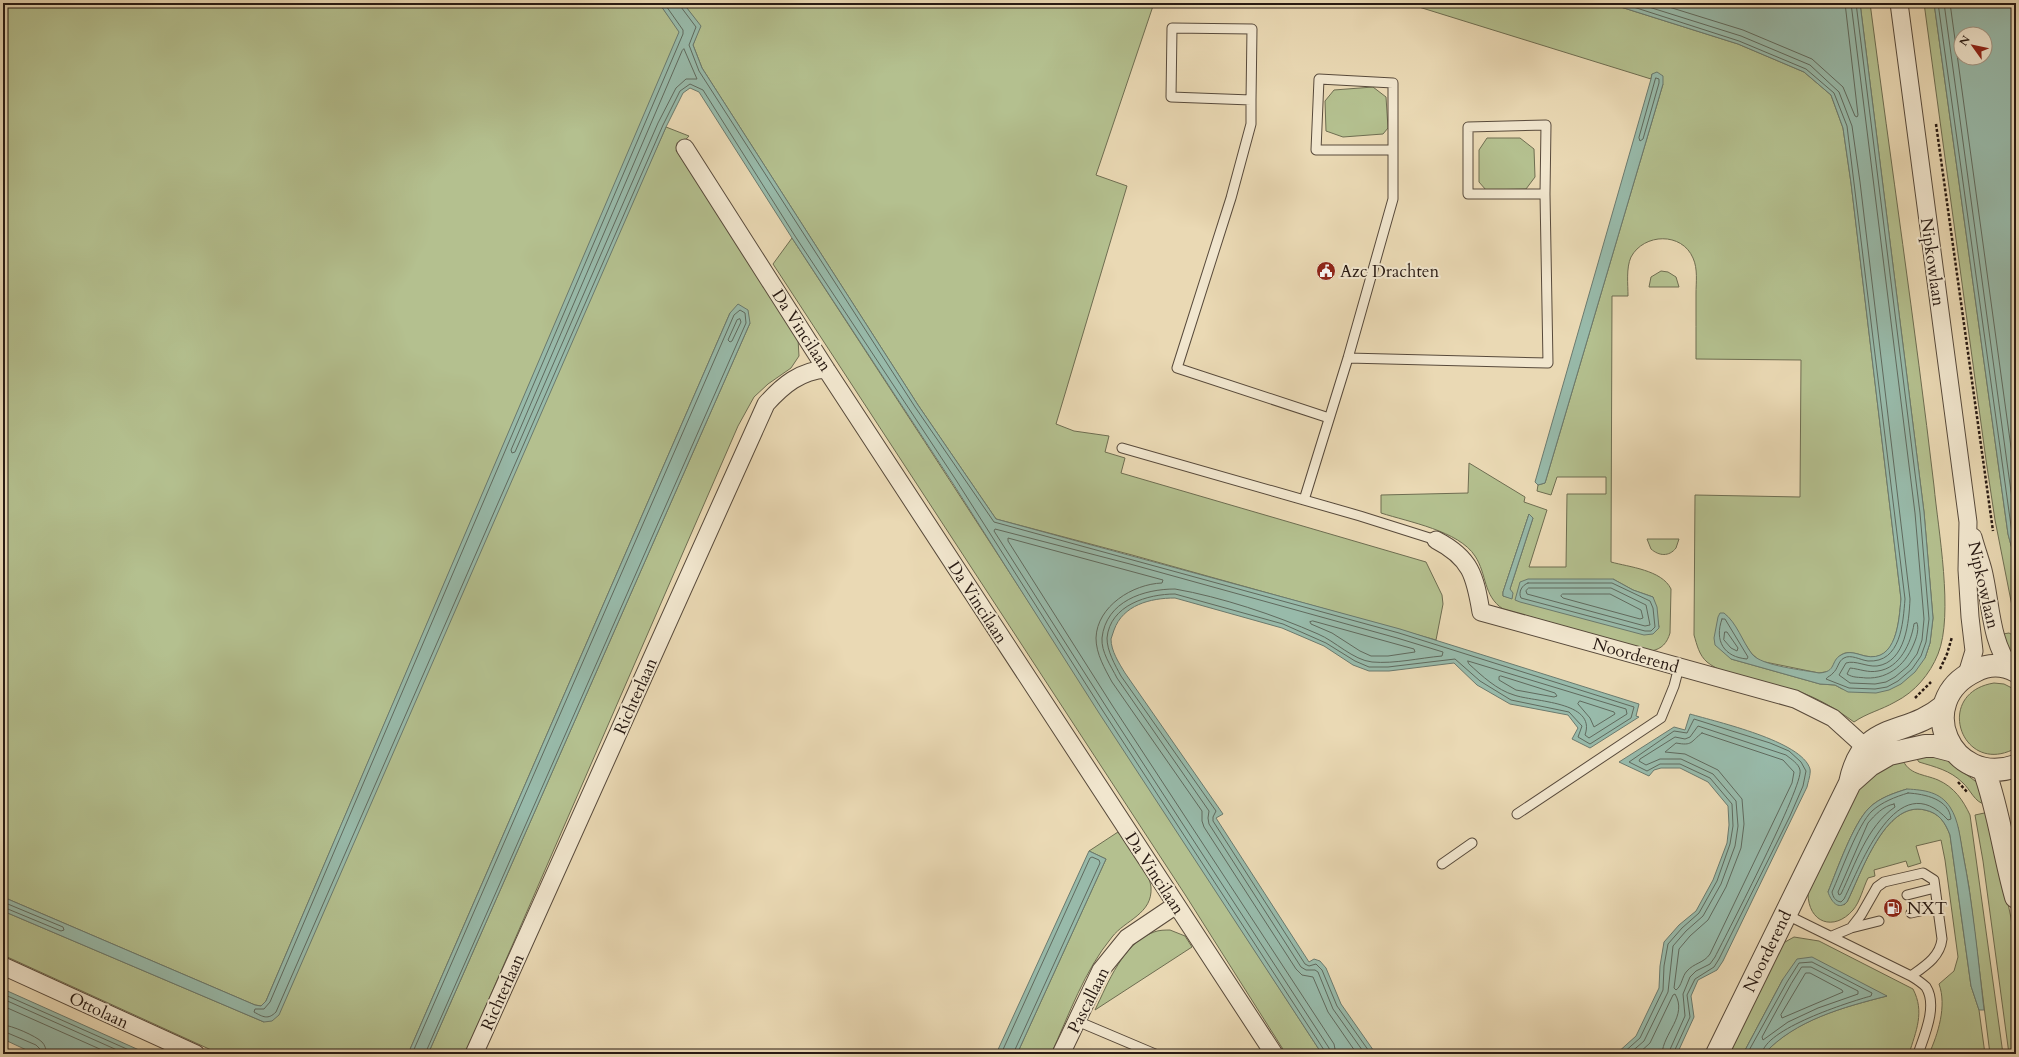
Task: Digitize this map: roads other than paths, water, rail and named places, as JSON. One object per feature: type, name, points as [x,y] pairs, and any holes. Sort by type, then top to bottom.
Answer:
[{"type":"street","name":"Nipkowlaan","points":[[1899,3],[1968,522],[1982,570],[1994,630],[2002,657],[2014,669]]},
{"type":"street","name":"Da Vincilaan","points":[[685,148],[826,369],[1274,1054]]},
{"type":"street","name":"Richterlaan","points":[[474,1054],[766,404],[782,386],[798,376],[815,370],[826,369]]},
{"type":"street","name":"Nipkowlaan","points":[[1967,674],[1974,651],[1967,570],[1968,522]]},
{"type":"street","name":"Noorderend","points":[[1436,540],[1453,550],[1465,561],[1477,586],[1481,612],[1795,700],[1833,718],[1872,753]]},
{"type":"street","points":[[2014,669],[2001,666],[1988,666],[1967,674],[1952,689],[1944,706],[1942,727],[1946,739],[1954,751],[1970,765],[1984,770],[2003,771],[2016,766]]},
{"type":"street","name":"Noorderend","points":[[1717,1054],[1850,783],[1853,766],[1872,753],[1877,736],[1920,722],[1944,706]]},
{"type":"street","points":[[1872,753],[1889,754],[1925,746],[1935,746],[1954,751]]},
{"type":"street","points":[[1984,770],[1991,789],[2007,865],[2016,897]]},
{"type":"street","name":"Pascallaan","points":[[1061,1054],[1101,970],[1127,938],[1176,905]]},
{"type":"street","name":"Ottolaan","points":[[3,966],[196,1054]]},
{"type":"lane","points":[[1251,100],[1171,97],[1172,28],[1252,29],[1251,124],[1231,198],[1177,368],[1329,418]]},
{"type":"lane","points":[[1304,500],[1348,358],[1393,199],[1393,150],[1393,83],[1319,79],[1316,150],[1393,150]]},
{"type":"lane","points":[[1348,358],[1548,362],[1545,194],[1546,125],[1468,127],[1468,194],[1545,194]]},
{"type":"lane","points":[[1122,448],[1304,500],[1436,540]]},
{"type":"lane","points":[[1517,814],[1661,718],[1674,686],[1679,667]]},
{"type":"lane","points":[[1442,864],[1472,843]]},
{"type":"lane","points":[[1851,928],[1871,903],[1877,887],[1884,882],[1923,873],[1934,880],[1942,939],[1941,947],[1932,960],[1911,976]]},
{"type":"lane","points":[[1907,895],[1936,888]]},
{"type":"lane","points":[[1911,913],[1938,907]]},
{"type":"lane","points":[[1785,914],[1911,976],[1926,987],[1930,1009],[1928,1024],[1918,1054]]},
{"type":"lane","points":[[1832,936],[1851,928],[1879,921]]},
{"type":"lane","points":[[1077,1021],[1155,1054]]},
{"type":"water","points":[[659,3],[683,3],[701,26],[693,45],[702,68],[918,405],[996,519],[1400,629],[1639,704],[1636,716],[1639,717],[1590,748],[1572,739],[1578,728],[1568,715],[1510,704],[1477,685],[1454,663],[1389,671],[1369,671],[1353,665],[1324,646],[1282,628],[1175,598],[1156,599],[1138,605],[1124,614],[1118,621],[1111,639],[1111,643],[1120,665],[1223,814],[1216,818],[1309,962],[1314,959],[1320,961],[1326,968],[1341,1004],[1376,1054],[1322,1054],[1099,713],[952,482],[792,238],[699,92],[690,88],[683,93],[666,127],[279,1015],[272,1021],[264,1022],[3,911],[3,897],[255,1005],[261,1006],[266,1001],[679,32]]},
{"type":"water","points":[[1608,3],[1860,3],[1924,512],[1933,618],[1930,643],[1925,658],[1915,672],[1901,684],[1889,690],[1876,693],[1848,692],[1835,685],[1820,684],[1731,659],[1715,645],[1714,638],[1718,617],[1720,613],[1724,613],[1736,627],[1748,649],[1757,658],[1764,662],[1819,673],[1828,671],[1835,660],[1844,654],[1856,653],[1865,656],[1876,656],[1884,653],[1890,647],[1897,628],[1901,599],[1851,183],[1843,128],[1831,95],[1804,72],[1738,44]]},
{"type":"water","points":[[1934,3],[2016,3],[2016,564],[2008,534]]},
{"type":"water","points":[[1657,72],[1663,76],[1663,84],[1545,483],[1538,485],[1535,482],[1652,74]]},
{"type":"water","points":[[738,304],[748,310],[750,323],[428,1054],[408,1054],[730,313]]},
{"type":"water","points":[[1529,514],[1533,518],[1510,589],[1513,593],[1512,599],[1503,596],[1503,592]]},
{"type":"water","points":[[1528,579],[1613,579],[1633,590],[1653,597],[1657,607],[1659,628],[1653,634],[1644,635],[1515,600],[1520,582]]},
{"type":"water","points":[[1690,714],[1776,741],[1804,759],[1810,769],[1809,778],[1807,787],[1723,961],[1717,970],[1698,980],[1691,996],[1694,1017],[1677,1054],[1616,1054],[1636,1036],[1659,988],[1660,966],[1664,942],[1679,925],[1696,911],[1713,880],[1727,843],[1729,825],[1728,806],[1708,782],[1680,768],[1661,768],[1654,770],[1649,776],[1619,762],[1674,727],[1685,730]]},
{"type":"water","points":[[1907,789],[1926,791],[1937,795],[1946,802],[1953,812],[1960,836],[1970,893],[1984,1010],[1979,1010],[1971,986],[1950,835],[1944,822],[1938,816],[1930,811],[1911,810],[1898,816],[1886,827],[1876,842],[1847,902],[1841,906],[1835,904],[1828,892],[1851,836],[1863,815],[1877,801]]},
{"type":"water","points":[[1089,851],[1106,859],[1017,1054],[996,1054]]},
{"type":"water","points":[[1812,957],[1887,996],[1821,1016],[1790,1032],[1776,1042],[1764,1054],[1743,1054],[1783,979],[1797,959]]},
{"type":"water","points":[[3,989],[148,1054],[35,1054],[3,1039]]},
{"type":"place","name":"Azc Drachten","points":[[1326,271]]},
{"type":"place","name":"NXT","points":[[1893,908]]}]
